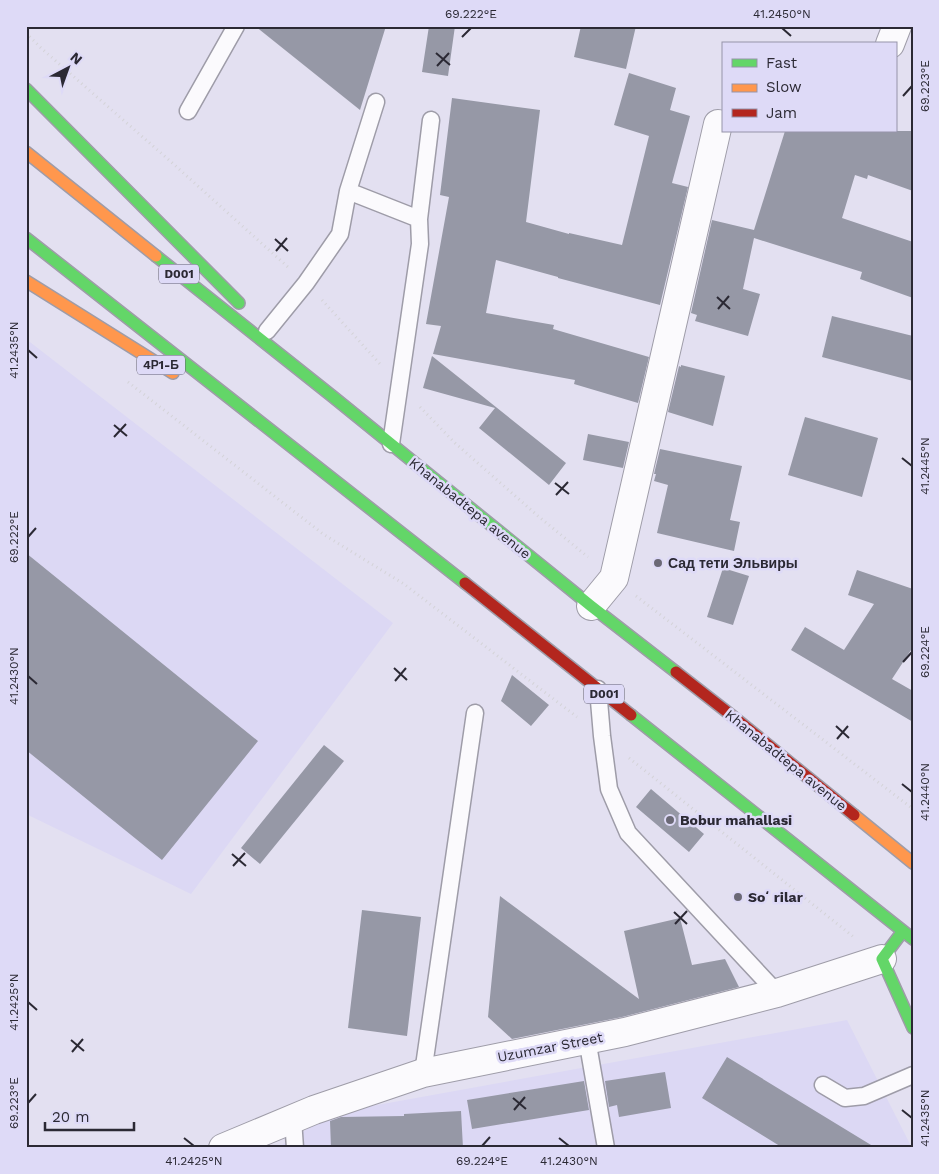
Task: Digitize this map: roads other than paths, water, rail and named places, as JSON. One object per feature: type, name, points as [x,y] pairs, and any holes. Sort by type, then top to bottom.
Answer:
[{"type":"main road","points":[[26,89],[246,310]]},
{"type":"main road","name":"Khanabadtepa avenue","points":[[26,152],[591,606],[731,715],[913,863]]},
{"type":"main road","name":"D001","points":[[26,238],[598,689],[905,927],[913,939]]},
{"type":"main road","name":"4Р1-Б","points":[[26,281],[186,381]]},
{"type":"main road","points":[[264,328],[332,396]]},
{"type":"main road","points":[[203,391],[295,449]]},
{"type":"main road","points":[[905,927],[882,959],[913,1028]]},
{"type":"street","points":[[891,42],[897,26]]},
{"type":"street","points":[[591,606],[614,578],[718,124]]},
{"type":"street","name":"Uzumzar Street","points":[[223,1148],[314,1110],[423,1073],[624,1032],[777,993],[882,959]]},
{"type":"lane","points":[[188,111],[236,26]]},
{"type":"lane","points":[[264,328],[306,283],[340,234],[348,191],[376,102]]},
{"type":"lane","points":[[391,444],[420,244],[419,219],[431,120]]},
{"type":"lane","points":[[348,191],[419,219]]},
{"type":"lane","points":[[598,689],[609,789],[628,833],[777,993]]},
{"type":"lane","points":[[423,1073],[475,713]]},
{"type":"lane","points":[[587,1039],[606,1148]]},
{"type":"lane","points":[[823,1085],[845,1098],[864,1096],[913,1075]]},
{"type":"lane","points":[[293,1119],[295,1148]]},
{"type":"place","name":"Сад тети Эльвиры","points":[[658,563]]},
{"type":"place","name":"Bobur mahallasi","points":[[670,820]]},
{"type":"place","name":"Soʻrilar","points":[[738,897]]}]
